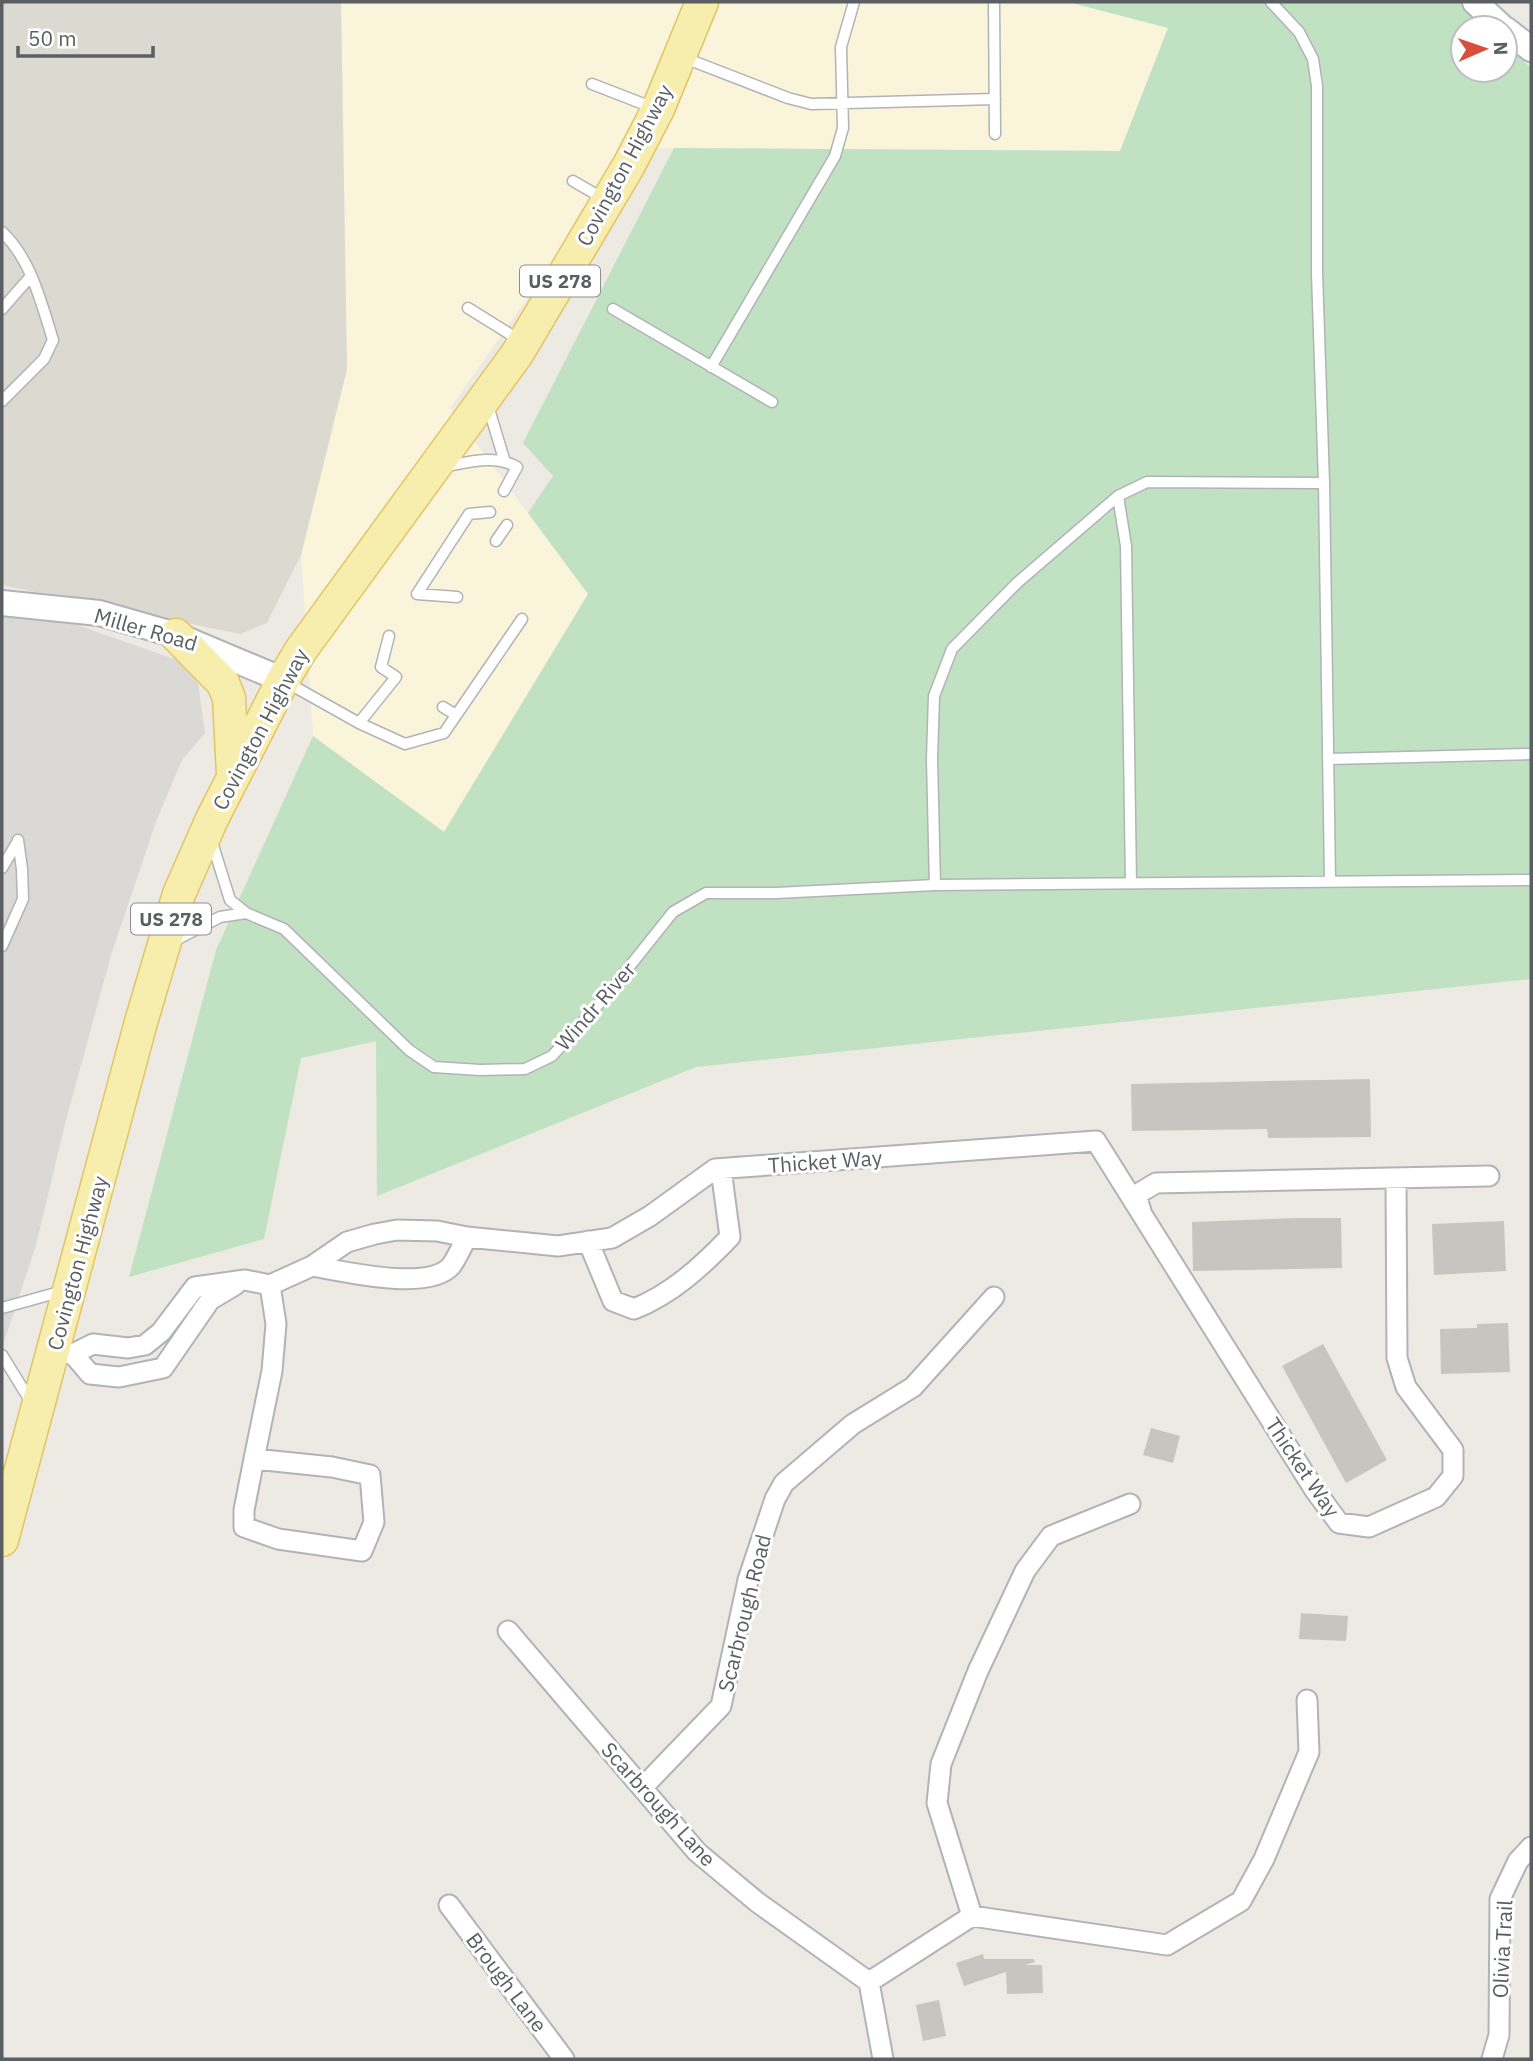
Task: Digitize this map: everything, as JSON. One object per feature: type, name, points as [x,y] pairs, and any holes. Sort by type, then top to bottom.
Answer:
[{"type":"main road","name":"Covington Highway","points":[[2,1540],[37,1412],[63,1353],[70,1289],[141,1022],[179,894],[208,829],[283,680],[301,650],[524,342],[658,109],[702,2]]},
{"type":"main road","points":[[176,635],[223,683],[229,698],[233,778]]},
{"type":"street","points":[[1475,2],[1488,14]]},
{"type":"street","name":"Miller Road","points":[[2,603],[99,613],[176,635],[283,680]]},
{"type":"street","name":"Thicket Way","points":[[270,1285],[312,1266],[347,1242],[397,1230],[437,1231],[467,1237],[558,1246],[612,1238],[650,1216],[715,1170],[1096,1141],[1314,1489],[1339,1523],[1369,1527],[1436,1497],[1453,1476],[1453,1450],[1406,1387],[1397,1358],[1396,1178]]},
{"type":"street","points":[[588,1241],[613,1301],[634,1309],[655,1300],[701,1266],[730,1237],[722,1169]]},
{"type":"street","points":[[1141,1212],[1136,1195],[1156,1183],[1489,1176]]},
{"type":"street","points":[[312,1266],[398,1279],[433,1276],[450,1268],[467,1237]]},
{"type":"street","points":[[63,1353],[89,1374],[119,1377],[163,1368],[210,1300],[245,1280]]},
{"type":"street","points":[[63,1353],[93,1344],[128,1348],[145,1345],[160,1332],[195,1287],[245,1280],[270,1285],[276,1324],[272,1371],[254,1459],[244,1510],[244,1527],[278,1539],[362,1551],[374,1522],[370,1475],[332,1467],[254,1459]]},
{"type":"street","name":"Scarbrough Road","points":[[643,1787],[721,1706],[748,1580],[775,1499],[784,1483],[853,1424],[913,1387],[994,1297]]},
{"type":"street","points":[[972,1916],[937,1803],[941,1764],[978,1671],[1025,1571],[1051,1536],[1130,1504]]},
{"type":"street","name":"Scarbrough Lane","points":[[509,1631],[697,1852],[757,1902],[869,1982]]},
{"type":"street","points":[[883,2059],[869,1982],[972,1916],[1167,1945],[1241,1901],[1264,1859],[1309,1752],[1307,1700]]},
{"type":"street","name":"Olivia Trail","points":[[1492,2059],[1499,2035],[1500,1899],[1518,1861],[1531,1846]]},
{"type":"street","name":"Brough Lane","points":[[449,1905],[564,2059]]},
{"type":"lane","points":[[711,367],[835,156],[843,128],[841,47],[854,2]]},
{"type":"lane","points":[[994,2],[995,134]]},
{"type":"lane","points":[[1270,2],[1299,32],[1313,59],[1317,86],[1317,273],[1324,483],[1330,880]]},
{"type":"lane","points":[[680,57],[788,98],[811,104],[995,99]]},
{"type":"lane","points":[[592,84],[658,109]]},
{"type":"lane","points":[[573,181],[607,201]]},
{"type":"lane","points":[[2,232],[15,244],[31,276],[53,340],[44,359],[2,401]]},
{"type":"lane","points":[[2,309],[31,276]]},
{"type":"lane","points":[[468,307],[524,342]]},
{"type":"lane","points":[[613,309],[772,402]]},
{"type":"lane","points":[[486,397],[504,459]]},
{"type":"lane","points":[[433,470],[469,462],[504,459],[517,467],[504,491]]},
{"type":"lane","points":[[935,885],[932,758],[934,696],[952,649],[1017,583],[1118,496],[1147,482],[1324,483]]},
{"type":"lane","points":[[1118,496],[1126,545],[1131,883]]},
{"type":"lane","points":[[457,597],[417,594],[469,514],[490,512]]},
{"type":"lane","points":[[496,541],[507,525]]},
{"type":"lane","points":[[283,680],[359,723],[405,744],[444,733],[522,619]]},
{"type":"lane","points":[[359,723],[377,704],[396,677],[381,667],[389,636]]},
{"type":"lane","points":[[443,707],[456,715]]},
{"type":"lane","points":[[1329,759],[1531,754]]},
{"type":"lane","points":[[208,829],[230,900],[246,913]]},
{"type":"lane","points":[[2,868],[19,841],[23,899],[2,946]]},
{"type":"lane","name":"Windr River","points":[[246,913],[284,929],[408,1050],[434,1067],[525,1069],[552,1056],[606,996],[673,912],[705,892],[776,893],[935,885],[1531,880]]},
{"type":"lane","points":[[163,947],[220,917],[246,913]]},
{"type":"lane","points":[[2,1308],[70,1289]]},
{"type":"lane","points":[[2,1355],[37,1412]]},
{"type":"shaded area","points":[[2,2],[341,2],[347,369],[301,555],[267,623],[240,634],[2,585]]},
{"type":"shaded area","points":[[341,2],[1068,2],[1168,28],[1120,151],[633,148],[450,408],[588,594],[444,832],[313,736],[301,555],[347,369]]},
{"type":"shaded area","points":[[43,613],[177,660],[198,683],[205,733],[182,760],[157,819],[111,955],[65,1124],[36,1245],[2,1348],[2,614]]},
{"type":"green space","points":[[1068,2],[1461,2],[1474,14],[1449,14],[1449,84],[1519,84],[1519,56],[1531,68],[1531,979],[696,1067],[377,1196],[376,1041],[301,1058],[264,1239],[129,1277],[216,950],[313,736],[444,832],[588,594],[528,513],[553,476],[523,443],[674,148],[1120,151],[1168,28]]},
{"type":"building","points":[[1370,1079],[1371,1137],[1268,1138],[1267,1129],[1132,1131],[1131,1084]]},
{"type":"building","points":[[1341,1218],[1342,1268],[1193,1271],[1192,1222]]},
{"type":"building","points":[[1504,1221],[1506,1271],[1434,1275],[1432,1224]]},
{"type":"building","points":[[1508,1323],[1510,1372],[1441,1374],[1440,1329],[1477,1328],[1477,1324]]},
{"type":"building","points":[[1323,1344],[1387,1460],[1346,1483],[1282,1366]]},
{"type":"building","points":[[1151,1428],[1180,1436],[1173,1463],[1143,1455]]},
{"type":"building","points":[[1301,1613],[1348,1616],[1346,1641],[1299,1639]]},
{"type":"building","points":[[983,1954],[984,1959],[1034,1959],[1035,1962],[1025,1965],[1042,1965],[1043,1993],[1007,1994],[1006,1972],[964,1986],[956,1963]]},
{"type":"building","points":[[939,2000],[946,2036],[923,2041],[916,2005]]}]
